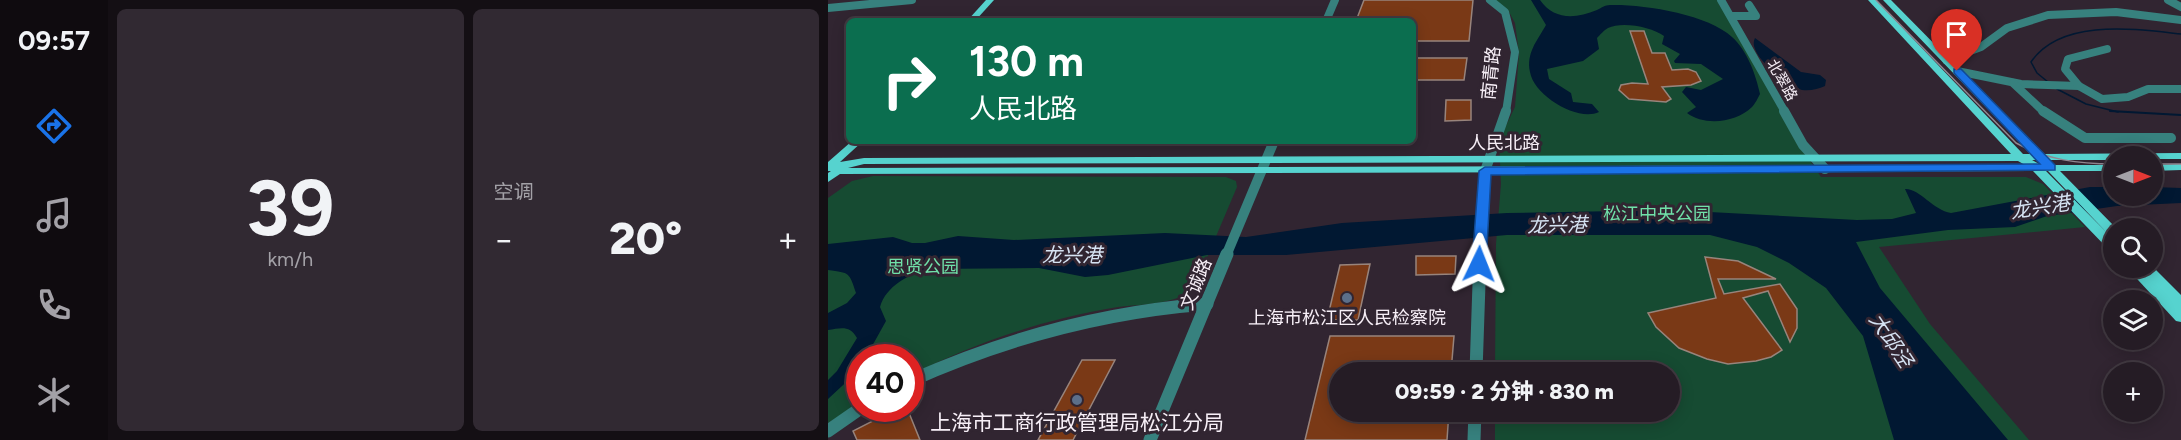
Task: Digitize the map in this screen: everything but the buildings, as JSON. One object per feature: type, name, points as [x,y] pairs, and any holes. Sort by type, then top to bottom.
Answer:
[{"type":"main road","points":[[974,18],[990,0]]},
{"type":"main road","points":[[1872,0],[2019,156],[2103,225]]},
{"type":"main road","points":[[1887,0],[2040,156],[2071,190],[2103,234]]},
{"type":"main road","points":[[828,179],[835,166],[855,144]]},
{"type":"main road","name":"人民北路","points":[[1486,165],[2019,156],[2181,156]]},
{"type":"main road","name":"人民北路","points":[[835,166],[1264,164],[1825,169],[2103,168]]},
{"type":"main road","points":[[2163,168],[2181,167]]},
{"type":"main road","points":[[2143,278],[2181,317]]},
{"type":"main road","points":[[2157,278],[2181,303]]},
{"type":"street","points":[[828,8],[912,0]]},
{"type":"street","points":[[1327,18],[1335,0]]},
{"type":"street","name":"南青路","points":[[1476,362],[1480,242],[1486,165],[1509,103],[1515,52],[1505,12],[1490,0]]},
{"type":"street","name":"北翠路","points":[[1721,0],[1803,145],[1825,169]]},
{"type":"street","points":[[2168,0],[2181,7]]},
{"type":"street","points":[[1731,16],[1756,16],[1749,5]]},
{"type":"street","points":[[1946,60],[1981,46],[2006,28],[2039,17],[2115,13],[2181,20]]},
{"type":"street","points":[[2107,49],[2068,59],[2065,69],[2079,86],[2102,99],[2128,96],[2148,89],[2181,89]]},
{"type":"street","points":[[1957,71],[2013,83],[2047,84],[2054,87],[2079,86]]},
{"type":"street","points":[[2013,83],[2045,113],[2085,138],[2171,138]]},
{"type":"street","name":"文诚路","points":[[1150,440],[1273,144]]},
{"type":"street","points":[[924,374],[961,357],[1072,322],[1124,312],[1207,304]]},
{"type":"street","points":[[828,431],[846,418]]},
{"type":"street","points":[[1474,440],[1475,422]]},
{"type":"green space","name":"松江中央公园","points":[[1495,0],[1719,0],[1719,5],[1730,19],[1795,138],[1821,177],[2026,177],[2043,184],[2085,227],[1879,247],[1930,324],[2029,440],[1495,440],[1495,422],[1680,422],[1680,362],[1495,362],[1496,244],[1501,184],[1499,140],[1515,107],[1519,53],[1515,23],[1508,10]]},
{"type":"green space","name":"思贤公园","points":[[873,176],[1226,177],[1236,181],[1237,187],[1195,286],[1180,297],[1091,312],[1037,325],[986,342],[924,369],[924,344],[846,344],[846,412],[828,423],[828,198],[852,181]]},
{"type":"water","points":[[1531,0],[1540,0],[1552,11],[1566,16],[1589,13],[1608,5],[1623,5],[1674,12],[1707,22],[1721,29],[1737,42],[1753,71],[1760,94],[1752,107],[1737,117],[1711,121],[1694,117],[1687,113],[1696,107],[1682,92],[1686,87],[1701,90],[1723,79],[1701,64],[1675,63],[1674,61],[1680,54],[1662,44],[1664,36],[1659,33],[1637,26],[1621,25],[1604,31],[1597,38],[1599,49],[1583,61],[1547,69],[1549,79],[1571,93],[1573,102],[1592,104],[1599,112],[1590,114],[1569,110],[1548,98],[1533,81],[1529,65],[1531,53],[1546,25]]},
{"type":"water","points":[[1755,38],[1801,72],[1820,75],[1826,80],[1825,86],[1814,90],[1802,90],[1787,82],[1762,60],[1754,45]]},
{"type":"water","points":[[2090,187],[2103,187],[2103,206],[2117,206],[2047,216],[2015,227],[1948,230],[1856,242],[1880,288],[2008,440],[1894,440],[1863,336],[1826,288],[1789,263],[1757,247],[1710,235],[1507,235],[1286,255],[1207,255],[1108,275],[1085,277],[1039,268],[929,269],[899,282],[887,293],[880,307],[886,321],[873,344],[853,344],[857,338],[848,329],[828,330],[828,313],[847,303],[856,293],[848,275],[828,270],[828,244],[893,237],[912,243],[925,243],[958,236],[1014,240],[1165,233],[1246,237],[1342,223],[1507,213],[1672,210],[1857,220],[1892,219],[1916,213],[1905,189],[1916,192],[1938,208],[1951,213]]},
{"type":"water","points":[[2163,187],[2181,188],[2181,203],[2163,204]]},
{"type":"water","points":[[846,356],[846,382],[828,399],[828,380]]},
{"type":"waterway","points":[[2048,82],[2037,73],[2031,62],[2044,48],[2061,38],[2080,32],[2121,29],[2181,34]]},
{"type":"waterway","points":[[2057,89],[2086,104],[2115,111]]},
{"type":"waterway","points":[[2110,111],[2115,111]]},
{"type":"waterway","points":[[2115,111],[2181,115]]},
{"type":"tram line","points":[[1876,0],[2016,143],[2051,157],[2103,164]]},
{"type":"tram line","points":[[2163,164],[2181,164]]},
{"type":"place","name":"上海市松江区人民检察院","points":[[1347,298]]},
{"type":"place","name":"上海市工商行政管理局松江分局","points":[[1077,400]]},
{"type":"route","points":[[1479,264],[1485,171],[2027,169],[2050,167],[1957,71]]},
{"type":"water label","name":"龙兴港","points":[[2040,207]]},
{"type":"water label","name":"龙兴港","points":[[1557,225]]},
{"type":"water label","name":"龙兴港","points":[[1072,255]]},
{"type":"water label","name":"大邱泾","points":[[1891,340]]}]
